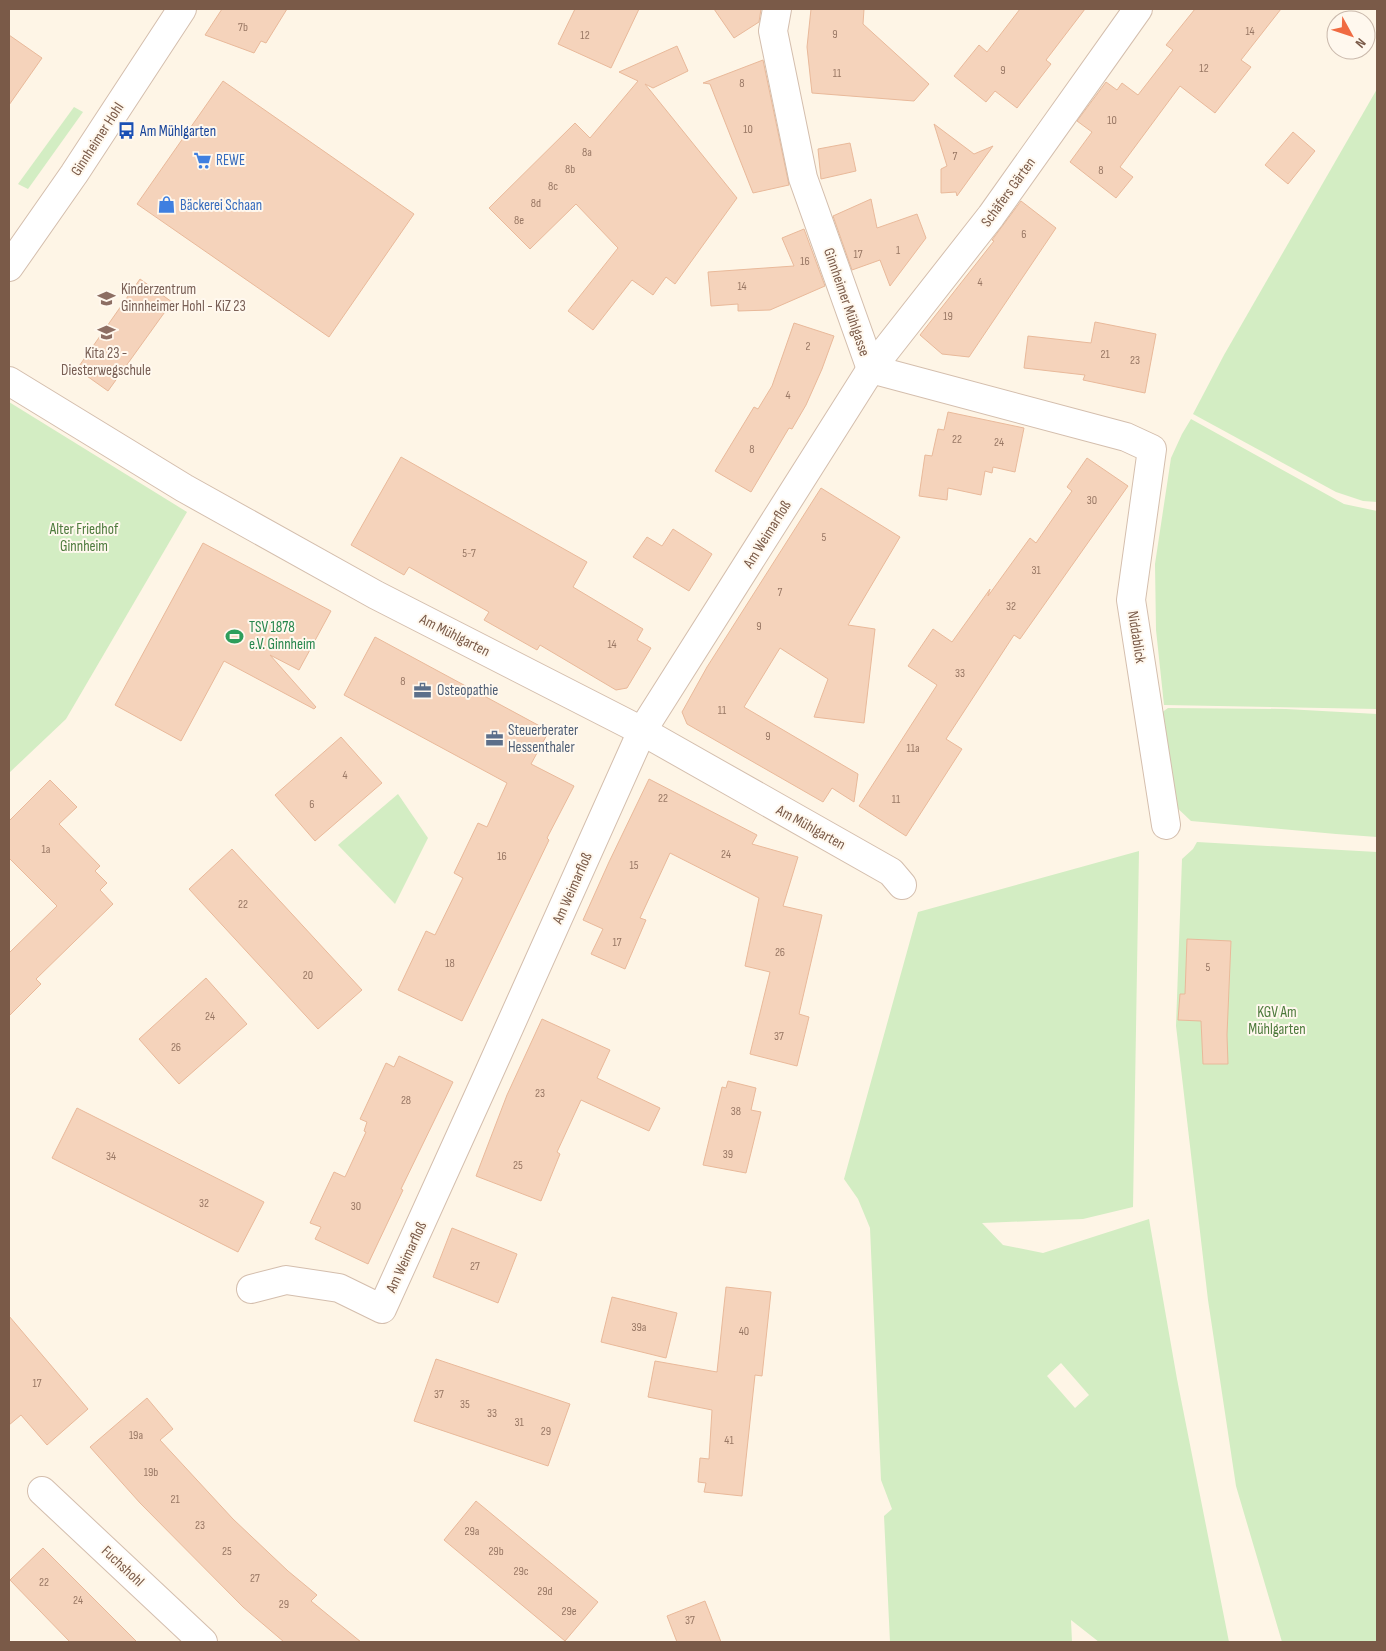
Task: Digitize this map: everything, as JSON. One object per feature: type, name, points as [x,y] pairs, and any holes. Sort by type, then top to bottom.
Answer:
[{"type":"street","name":"Ginnheimer Hohl","points":[[9,267],[74,174],[182,9]]},
{"type":"street","name":"Ginnheimer Mühlgasse","points":[[777,9],[774,31],[803,178],[871,369],[1126,437],[1152,449]]},
{"type":"street","name":"Schäfers Gärten","points":[[871,369],[991,216],[1138,9]]},
{"type":"street","name":"Am Weimarfloß","points":[[251,1289],[286,1280],[339,1288],[382,1309],[484,1086],[642,731],[871,369]]},
{"type":"street","name":"Am Mühlgarten","points":[[9,381],[184,488],[359,585],[642,731],[891,872],[902,885]]},
{"type":"street","name":"Niddablick","points":[[1152,449],[1131,600],[1166,825]]},
{"type":"street","name":"Fuchshohl","points":[[42,1491],[203,1642]]},
{"type":"green space","points":[[1377,89],[1377,502],[1363,501],[1336,492],[1193,414],[1224,355]]},
{"type":"green space","points":[[74,107],[83,112],[28,189],[18,184]]},
{"type":"green space","name":"Alter Friedhof Ginnheim","points":[[9,402],[187,512],[66,719],[9,773]]},
{"type":"green space","points":[[1191,419],[1344,504],[1377,511],[1377,709],[1164,705],[1156,630],[1155,564],[1171,458]]},
{"type":"green space","points":[[1168,708],[1286,709],[1377,714],[1377,837],[1191,821],[1172,803],[1161,713]]},
{"type":"green space","points":[[398,794],[428,838],[395,904],[338,845]]},
{"type":"green space","name":"KGV Am Mühlgarten","points":[[1197,842],[1377,852],[1377,1642],[1282,1642],[1236,1486],[1208,1300],[1176,1026],[1182,859],[1193,849]]},
{"type":"green space","points":[[1139,851],[1133,1207],[1083,1219],[982,1223],[1003,1245],[1043,1253],[1149,1219],[1177,1379],[1229,1642],[1099,1642],[1071,1620],[1072,1642],[890,1642],[884,1516],[892,1509],[881,1480],[870,1228],[858,1199],[844,1179],[918,912]],"holes":[[[1061,1363],[1089,1395],[1075,1408],[1047,1376]]]},
{"type":"building","points":[[222,9],[287,9],[266,43],[261,41],[254,53],[205,35]]},
{"type":"building","points":[[575,9],[639,9],[611,68],[558,44]]},
{"type":"building","points":[[714,9],[761,9],[759,22],[734,38]]},
{"type":"building","points":[[811,9],[864,9],[863,24],[929,84],[914,101],[812,93],[807,47]]},
{"type":"building","points":[[1020,9],[1085,9],[1046,60],[1051,64],[1017,108],[995,91],[986,102],[954,76],[979,45],[987,52]]},
{"type":"building","points":[[1195,9],[1281,9],[1241,60],[1251,67],[1215,113],[1180,86],[1120,167],[1133,177],[1116,198],[1070,162],[1092,132],[1077,121],[1106,82],[1117,90],[1122,83],[1138,95],[1173,50],[1166,45]]},
{"type":"building","points":[[9,35],[42,58],[9,105]]},
{"type":"building","points":[[677,46],[688,71],[653,88],[645,84],[737,198],[675,284],[666,277],[653,295],[632,280],[593,330],[568,311],[618,248],[576,204],[530,249],[489,208],[575,123],[590,138],[638,81],[619,72]]},
{"type":"building","points":[[763,60],[789,185],[753,193],[710,84],[703,83]]},
{"type":"building","points":[[223,81],[414,214],[329,337],[137,204]]},
{"type":"building","points":[[934,124],[974,154],[993,146],[957,196],[956,192],[941,193],[941,169],[947,166]]},
{"type":"building","points":[[1293,132],[1315,151],[1288,184],[1265,165]]},
{"type":"building","points":[[850,143],[856,171],[821,179],[818,149]]},
{"type":"building","points":[[871,199],[877,228],[917,214],[926,238],[890,286],[880,260],[852,270],[833,216]]},
{"type":"building","points":[[1021,201],[1056,228],[969,357],[942,354],[920,335],[994,241],[992,240]]},
{"type":"building","points":[[804,229],[825,286],[770,310],[738,311],[738,304],[711,306],[708,272],[794,266],[782,238]]},
{"type":"building","name":"Kinderzentrum Ginnheimer Hohl - KiZ 23","points":[[140,279],[172,302],[108,391],[77,369]]},
{"type":"building","points":[[1095,322],[1156,334],[1145,393],[1083,380],[1085,375],[1024,368],[1028,336],[1091,343]]},
{"type":"building","points":[[794,323],[834,336],[806,405],[792,429],[789,428],[751,492],[715,471],[754,407],[758,409],[772,386]]},
{"type":"building","points":[[948,412],[1024,428],[1015,472],[993,467],[992,473],[985,471],[981,495],[948,488],[947,500],[919,496],[925,455],[932,456],[938,429],[944,430]]},
{"type":"building","points":[[401,457],[587,562],[573,587],[643,629],[637,640],[651,648],[627,688],[616,690],[540,645],[537,650],[484,620],[489,612],[409,567],[404,575],[351,545]]},
{"type":"building","points":[[1087,458],[1128,486],[1020,639],[1014,635],[946,739],[962,749],[906,836],[859,806],[937,685],[908,666],[933,629],[952,642],[1030,538],[1036,543],[1072,491],[1067,487]]},
{"type":"building","points":[[821,488],[900,537],[848,625],[875,629],[864,723],[814,717],[828,679],[780,648],[744,707],[858,774],[854,802],[832,788],[823,802],[687,724],[682,712],[707,667]]},
{"type":"building","points":[[673,529],[712,554],[689,591],[633,557],[647,537],[662,546]]},
{"type":"building","name":"TSV 1878 e.V. Ginnheim","points":[[203,543],[331,611],[299,670],[270,655],[316,707],[314,709],[224,661],[181,741],[115,705]]},
{"type":"building","points":[[375,637],[549,731],[531,764],[574,786],[547,838],[549,840],[462,1021],[398,990],[426,931],[435,935],[463,878],[454,873],[478,823],[487,827],[507,783],[344,695]]},
{"type":"building","points":[[341,737],[382,783],[315,841],[275,795]]},
{"type":"building","points":[[649,779],[757,835],[752,844],[798,857],[783,906],[822,915],[799,1014],[809,1017],[797,1066],[750,1054],[770,972],[745,966],[759,898],[670,853],[640,918],[646,920],[625,969],[591,954],[603,929],[583,920]]},
{"type":"building","points":[[50,780],[77,807],[59,824],[100,866],[95,871],[107,883],[100,890],[113,904],[36,979],[41,984],[9,1016],[9,950],[10,952],[57,906],[9,858],[9,821]]},
{"type":"building","points":[[232,849],[362,990],[318,1029],[189,889]]},
{"type":"building","points":[[1187,939],[1231,941],[1227,1035],[1228,1064],[1203,1064],[1201,1021],[1178,1020],[1180,994],[1185,994]]},
{"type":"building","points":[[206,978],[247,1024],[179,1084],[139,1039]]},
{"type":"building","points":[[542,1019],[610,1050],[597,1078],[660,1108],[649,1131],[581,1100],[557,1152],[560,1154],[541,1201],[476,1176],[507,1095]]},
{"type":"building","points":[[399,1056],[453,1082],[401,1189],[403,1190],[368,1264],[315,1239],[321,1227],[310,1223],[334,1172],[345,1177],[366,1132],[364,1131],[367,1122],[360,1119],[386,1063],[394,1067]]},
{"type":"building","points":[[728,1081],[756,1088],[751,1110],[761,1112],[746,1173],[703,1165],[722,1087],[726,1088]]},
{"type":"building","points":[[77,1108],[264,1202],[238,1252],[52,1158]]},
{"type":"building","points":[[452,1228],[517,1254],[498,1303],[433,1277]]},
{"type":"building","points":[[726,1287],[771,1292],[762,1376],[755,1375],[742,1496],[704,1492],[706,1483],[698,1482],[700,1458],[709,1459],[712,1410],[648,1397],[655,1361],[717,1372]]},
{"type":"building","points":[[612,1297],[677,1313],[666,1358],[601,1342]]},
{"type":"building","points":[[9,1316],[88,1409],[47,1445],[21,1415],[9,1425]]},
{"type":"building","points":[[436,1359],[570,1404],[548,1466],[414,1421]]},
{"type":"building","points":[[147,1398],[173,1429],[160,1440],[233,1519],[288,1571],[317,1595],[311,1601],[361,1642],[284,1642],[243,1607],[140,1503],[90,1447]]},
{"type":"building","points":[[476,1501],[598,1602],[565,1641],[444,1540]]},
{"type":"building","points":[[43,1548],[137,1642],[70,1642],[10,1580]]},
{"type":"building","points":[[705,1601],[721,1642],[677,1642],[667,1616]]},
{"type":"place","name":"Am Mühlgarten","points":[[126,131]]},
{"type":"place","name":"REWE","points":[[202,160]]},
{"type":"place","name":"Bäckerei Schaan","points":[[166,205]]},
{"type":"place","name":"Kinderzentrum Ginnheimer Hohl - KiZ 23","points":[[107,298]]},
{"type":"place","name":"Kita 23 - Diesterwegschule","points":[[106,332]]},
{"type":"place","name":"TSV 1878 e.V. Ginnheim","points":[[235,636]]},
{"type":"place","name":"Osteopathie","points":[[423,690]]},
{"type":"place","name":"Steuerberater Hessenthaler","points":[[494,739]]}]
